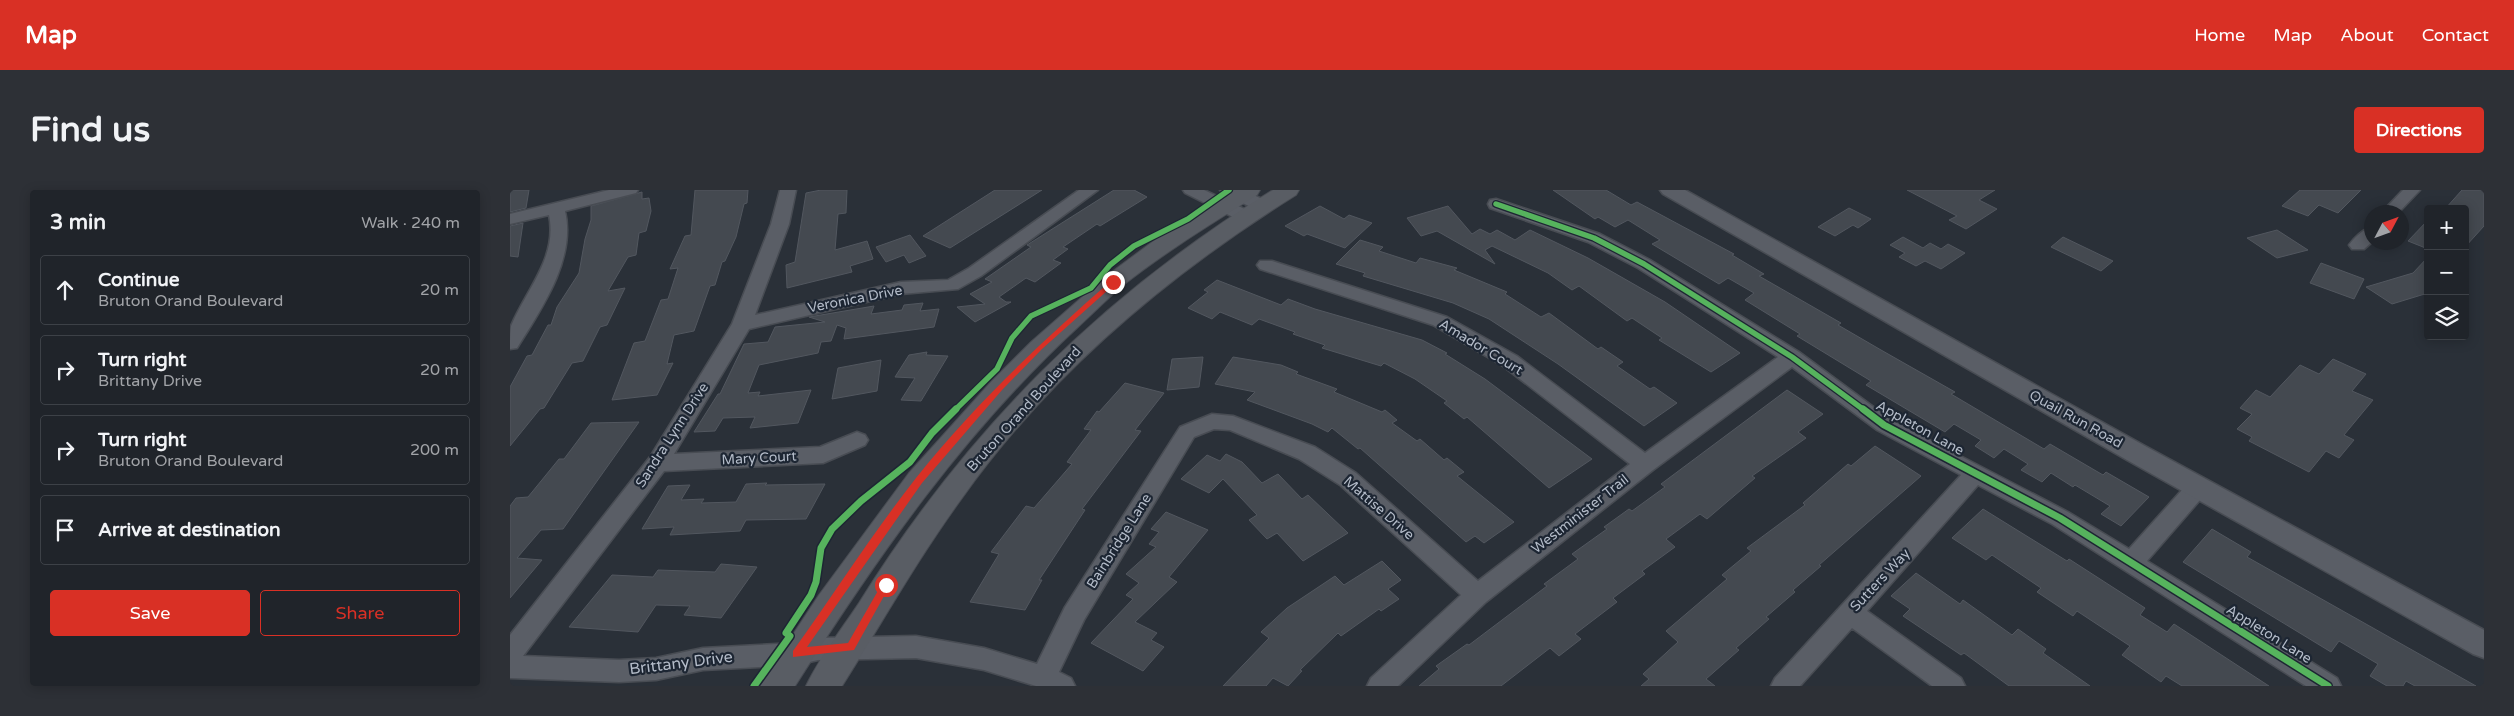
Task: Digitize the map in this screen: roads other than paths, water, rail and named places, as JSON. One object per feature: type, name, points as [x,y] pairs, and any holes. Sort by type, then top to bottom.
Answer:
[{"type":"main road","name":"Bruton Orand Boulevard","points":[[776,686],[796,654],[919,480],[1000,388],[1040,348],[1113,282],[1167,242],[1241,200],[1288,190]]},
{"type":"main road","name":"Bruton Orand Boulevard","points":[[823,686],[850,647],[916,538],[985,448],[1082,345],[1147,287],[1206,242],[1241,200]]},
{"type":"street","points":[[510,219],[630,190]]},
{"type":"street","name":"Sandra Lynn Drive","points":[[510,654],[658,463],[742,324],[780,224],[788,190]]},
{"type":"street","name":"Veronica Drive","points":[[742,324],[901,288],[952,285],[975,272],[1090,190]]},
{"type":"street","points":[[1191,190],[1241,200]]},
{"type":"street","name":"Quail Run Road","points":[[1670,190],[2198,487],[2484,645]]},
{"type":"street","points":[[2397,205],[2412,190]]},
{"type":"street","name":"Appleton Lane","points":[[1496,204],[1594,238],[1644,264],[1792,357],[1884,425],[2060,518],[2328,686]]},
{"type":"street","points":[[510,343],[530,312],[553,262],[560,228],[556,208]]},
{"type":"street","points":[[2358,246],[2364,240]]},
{"type":"street","name":"Amador Court","points":[[1266,265],[1440,321],[1510,360],[1645,464]]},
{"type":"street","name":"Westminister Trail","points":[[1380,686],[1477,595],[1645,464],[1792,357]]},
{"type":"street","name":"Mattise Drive","points":[[1212,421],[1233,424],[1307,453],[1348,479],[1477,595]]},
{"type":"street","name":"Bainbridge Lane","points":[[1053,681],[1074,614],[1187,432],[1212,421]]},
{"type":"street","name":"Mary Court","points":[[658,463],[823,455],[858,440]]},
{"type":"street","name":"Sutters Way","points":[[1784,686],[1976,473]]},
{"type":"street","points":[[2132,562],[2198,487]]},
{"type":"street","points":[[1850,613],[1952,686]]},
{"type":"street","name":"Brittany Drive","points":[[510,667],[638,670],[656,669],[703,659],[796,654],[818,648],[916,647],[984,659],[1053,681]]}]
